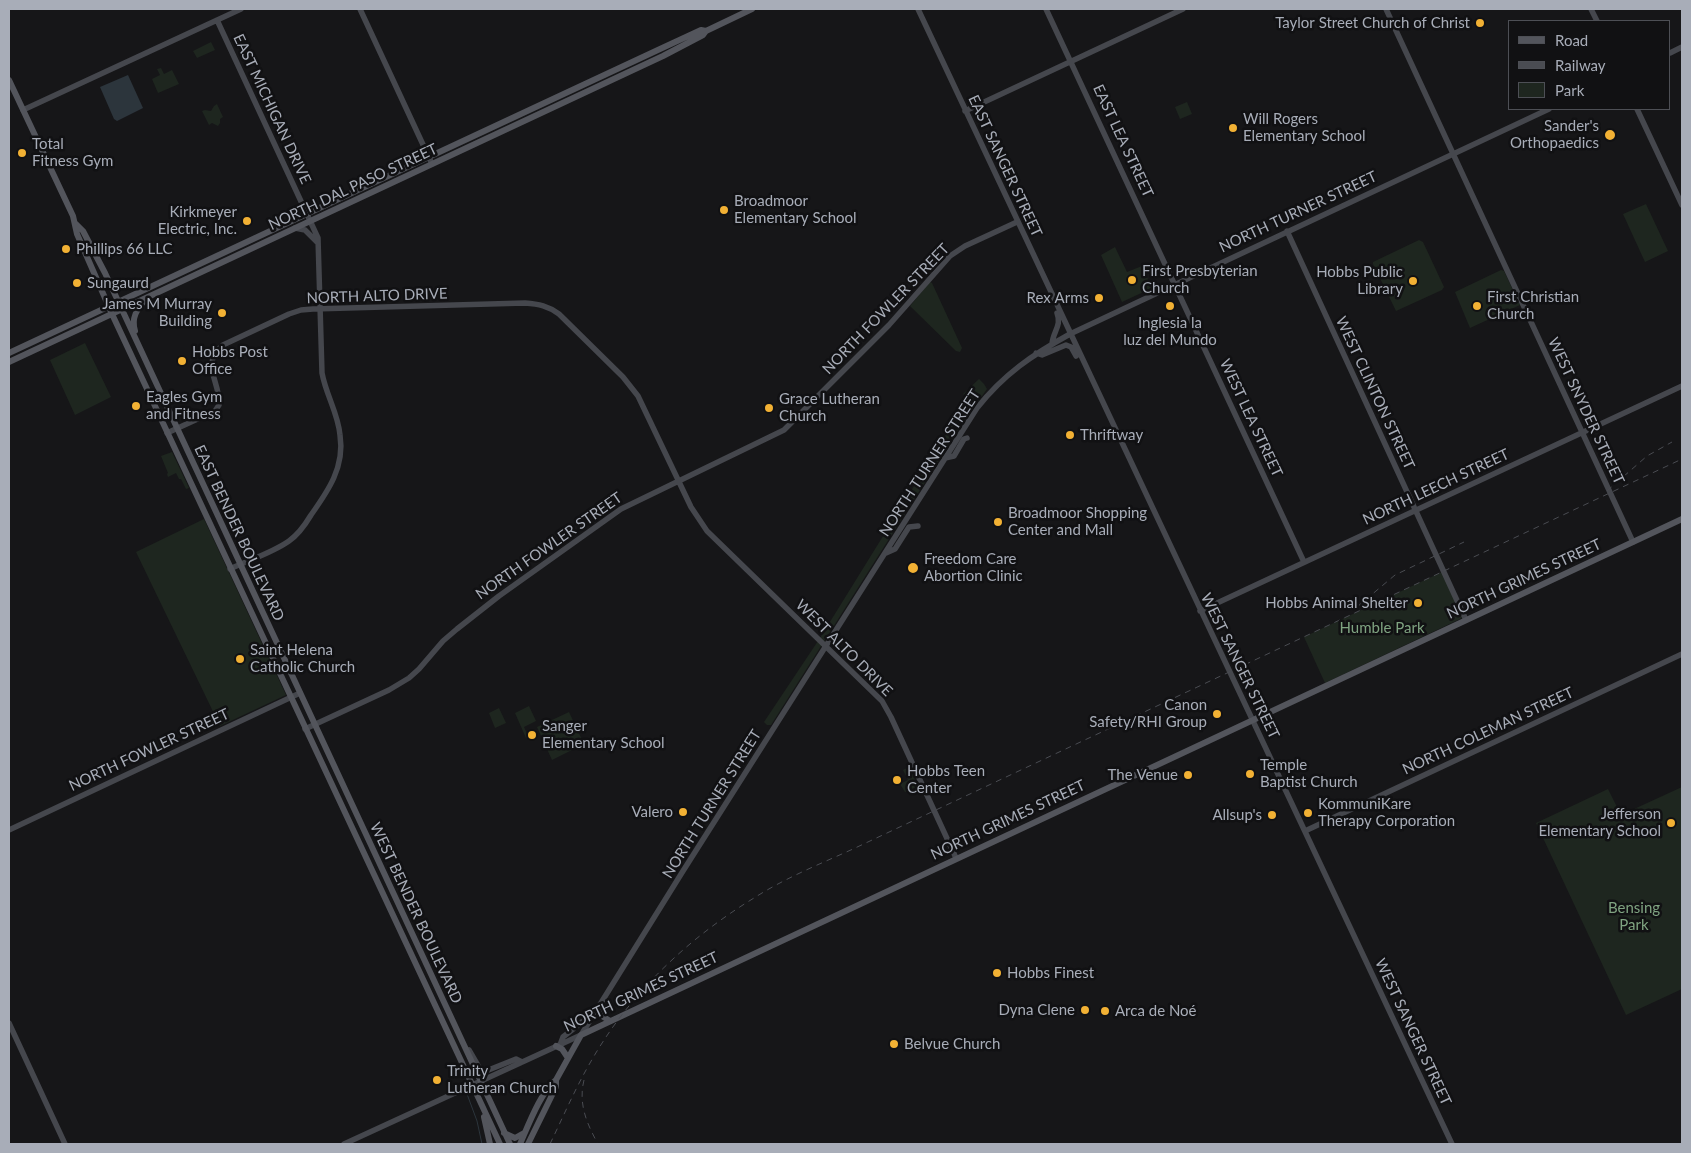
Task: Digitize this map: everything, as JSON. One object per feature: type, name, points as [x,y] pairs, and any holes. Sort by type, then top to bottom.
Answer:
[{"type":"main road","name":"NORTH DAL PASO STREET","points":[[9,362],[663,56],[703,35],[706,31],[752,9]]},
{"type":"main road","name":"NORTH DAL PASO STREET","points":[[9,353],[660,49],[702,30],[706,31]]},
{"type":"main road","name":"EAST BENDER BOULEVARD","points":[[9,80],[76,224],[77,234],[108,307],[290,698]]},
{"type":"main road","name":"EAST BENDER BOULEVARD","points":[[76,224],[83,231],[136,339],[300,693]]},
{"type":"main road","points":[[136,339],[133,323],[134,316],[138,307],[148,297]]},
{"type":"main road","points":[[137,368],[148,365]]},
{"type":"main road","name":"NORTH GRIMES STREET","points":[[581,1035],[1682,519]]},
{"type":"main road","name":"WEST BENDER BOULEVARD","points":[[300,693],[510,1144]]},
{"type":"main road","name":"WEST BENDER BOULEVARD","points":[[290,698],[500,1144]]},
{"type":"main road","points":[[600,1005],[602,1016],[610,1021]]},
{"type":"main road","points":[[440,1017],[449,1013]]},
{"type":"main road","name":"NORTH TURNER STREET","points":[[520,1144],[551,1084],[556,1080],[581,1035]]},
{"type":"main road","points":[[558,1046],[568,1058]]},
{"type":"main road","name":"NORTH TURNER STREET","points":[[528,1144],[556,1087],[556,1080]]},
{"type":"main road","points":[[480,1102],[490,1144]]},
{"type":"main road","points":[[504,1133],[518,1138],[526,1130]]},
{"type":"street","points":[[23,110],[241,9]]},
{"type":"street","points":[[360,9],[432,164]]},
{"type":"street","name":"EAST SANGER STREET","points":[[918,9],[1070,334]]},
{"type":"street","name":"EAST LEA STREET","points":[[1046,9],[1175,284]]},
{"type":"street","points":[[965,111],[1183,9]]},
{"type":"street","name":"WEST SNYDER STREET","points":[[1386,9],[1633,542]]},
{"type":"street","name":"EAST MICHIGAN DRIVE","points":[[217,20],[311,221],[318,243],[324,380],[338,420],[341,437],[340,458],[329,491],[295,536],[285,544],[230,569]]},
{"type":"street","name":"NORTH TURNER STREET","points":[[581,1035],[945,458],[977,408],[990,392],[1011,372],[1036,353],[1070,334],[1547,110]]},
{"type":"street","points":[[1637,110],[1682,205]]},
{"type":"street","name":"NORTH FOWLER STREET","points":[[305,729],[405,681],[419,670],[449,636],[553,556],[621,508],[784,430],[888,325],[950,256],[964,246],[1017,222]]},
{"type":"street","points":[[294,228],[305,230],[318,243]]},
{"type":"street","name":"WEST CLINTON STREET","points":[[1287,231],[1466,620]]},
{"type":"street","points":[[1046,283],[1045,287],[1059,320],[1052,344]]},
{"type":"street","name":"WEST LEA STREET","points":[[1175,284],[1304,562]]},
{"type":"street","name":"NORTH ALTO DRIVE","points":[[167,433],[215,411],[219,405],[211,362],[218,349],[296,312],[320,308],[536,303],[552,308],[560,314],[622,377],[643,405],[679,480]]},
{"type":"street","name":"WEST SANGER STREET","points":[[1070,334],[1452,1144]]},
{"type":"street","points":[[1036,353],[1042,355],[1066,345],[1071,347],[1077,358],[1084,363]]},
{"type":"street","name":"NORTH LEECH STREET","points":[[1200,611],[1682,386]]},
{"type":"street","points":[[945,458],[954,456],[966,438]]},
{"type":"street","name":"WEST ALTO DRIVE","points":[[679,480],[694,513],[707,531],[882,701],[956,858]]},
{"type":"street","points":[[886,553],[894,549],[909,527],[918,526]]},
{"type":"street","name":"NORTH COLEMAN STREET","points":[[1305,831],[1682,654]]},
{"type":"street","name":"NORTH FOWLER STREET","points":[[9,830],[300,693]]},
{"type":"street","points":[[558,1046],[563,1037],[596,1012]]},
{"type":"street","points":[[9,1023],[66,1144]]},
{"type":"street","name":"NORTH GRIMES STREET","points":[[344,1144],[581,1035]]},
{"type":"street","points":[[463,1044],[483,1071],[489,1071],[516,1059],[522,1062]]},
{"type":"green space","points":[[211,42],[215,50],[197,58],[193,51]]},
{"type":"green space","points":[[161,68],[164,74],[172,70],[179,84],[158,93],[152,79],[160,75],[157,69]]},
{"type":"green space","points":[[1187,102],[1192,114],[1180,119],[1175,107]]},
{"type":"green space","points":[[217,104],[223,117],[220,119],[218,126],[212,123],[209,125],[202,111],[211,111]]},
{"type":"green space","points":[[1646,204],[1668,251],[1645,262],[1623,214]]},
{"type":"green space","points":[[1419,240],[1423,242],[1444,287],[1442,290],[1396,311],[1373,262]]},
{"type":"green space","points":[[1115,247],[1127,272],[1142,266],[1152,288],[1122,302],[1101,255]]},
{"type":"green space","points":[[1501,270],[1504,271],[1520,305],[1470,328],[1455,292]]},
{"type":"green space","points":[[930,282],[962,348],[960,352],[956,351],[910,306]]},
{"type":"green space","points":[[85,343],[111,397],[75,415],[50,360]]},
{"type":"green space","points":[[979,379],[987,389],[958,430],[771,725],[767,725],[764,722],[820,638],[953,423],[970,400],[963,394]]},
{"type":"green space","points":[[172,452],[189,488],[186,489],[176,473],[168,477],[161,456]]},
{"type":"green space","points":[[204,519],[286,695],[220,726],[136,552]]},
{"type":"green space","name":"Humble Park","points":[[1442,572],[1462,617],[1460,619],[1325,683],[1304,637]]},
{"type":"green space","points":[[529,706],[536,721],[524,727],[528,736],[526,738],[515,713]]},
{"type":"green space","points":[[499,708],[506,723],[495,728],[489,713]]},
{"type":"green space","points":[[569,712],[584,744],[552,760],[537,727]]},
{"type":"green space","points":[[909,767],[918,786],[905,792],[900,784],[908,780],[903,770]]},
{"type":"green space","name":"Bensing Park","points":[[1682,787],[1682,989],[1626,1015],[1536,823],[1608,789],[1621,815]]},
{"type":"shaded area","points":[[128,75],[143,108],[117,121],[114,119],[100,87]]},
{"type":"waterway","points":[[467,1094],[477,1121],[482,1144]]},
{"type":"railway","points":[[1607,491],[1647,456],[1672,442]]},
{"type":"railway","points":[[550,1144],[590,1063],[605,1038],[641,991],[683,950],[706,931],[766,891],[1682,459]]},
{"type":"railway","points":[[1357,607],[1395,575],[1464,542]]},
{"type":"railway","points":[[584,1080],[582,1089],[583,1106],[590,1129],[598,1144]]},
{"type":"place","name":"Taylor Street Church of Christ","points":[[1480,23]]},
{"type":"place","name":"Will Rogers Elementary School","points":[[1233,128]]},
{"type":"place","name":"Sander's Orthopaedics","points":[[1610,135]]},
{"type":"place","name":"Total Fitness Gym","points":[[22,153]]},
{"type":"place","name":"Broadmoor Elementary School","points":[[724,210]]},
{"type":"place","name":"Kirkmeyer Electric, Inc.","points":[[247,221]]},
{"type":"place","name":"Phillips 66 LLC","points":[[66,249]]},
{"type":"place","name":"First Presbyterian Church","points":[[1132,280]]},
{"type":"place","name":"Hobbs Public Library","points":[[1413,281]]},
{"type":"place","name":"Sungaurd","points":[[77,283]]},
{"type":"place","name":"Rex Arms","points":[[1099,298]]},
{"type":"place","name":"Inglesia la luz del Mundo","points":[[1170,306]]},
{"type":"place","name":"First Christian Church","points":[[1477,306]]},
{"type":"place","name":"James M Murray Building","points":[[222,313]]},
{"type":"place","name":"Hobbs Post Office","points":[[182,361]]},
{"type":"place","name":"Eagles Gym and Fitness","points":[[136,406]]},
{"type":"place","name":"Grace Lutheran Church","points":[[769,408]]},
{"type":"place","name":"Thriftway","points":[[1070,435]]},
{"type":"place","name":"Broadmoor Shopping Center and Mall","points":[[998,522]]},
{"type":"place","name":"Freedom Care Abortion Clinic","points":[[913,568]]},
{"type":"place","name":"Hobbs Animal Shelter","points":[[1418,603]]},
{"type":"place","name":"Saint Helena Catholic Church","points":[[240,659]]},
{"type":"place","name":"Canon Safety/RHI Group","points":[[1217,714]]},
{"type":"place","name":"Sanger Elementary School","points":[[532,735]]},
{"type":"place","name":"Temple Baptist Church","points":[[1250,774]]},
{"type":"place","name":"The Venue","points":[[1188,775]]},
{"type":"place","name":"Hobbs Teen Center","points":[[897,780]]},
{"type":"place","name":"Valero","points":[[683,812]]},
{"type":"place","name":"KommuniKare Therapy Corporation","points":[[1308,813]]},
{"type":"place","name":"Allsup's","points":[[1272,815]]},
{"type":"place","name":"Jefferson Elementary School","points":[[1671,823]]},
{"type":"place","name":"Hobbs Finest","points":[[997,973]]},
{"type":"place","name":"Dyna Clene","points":[[1085,1010]]},
{"type":"place","name":"Arca de Noé","points":[[1105,1011]]},
{"type":"place","name":"Belvue Church","points":[[894,1044]]},
{"type":"place","name":"Trinity Lutheran Church","points":[[437,1080]]}]
